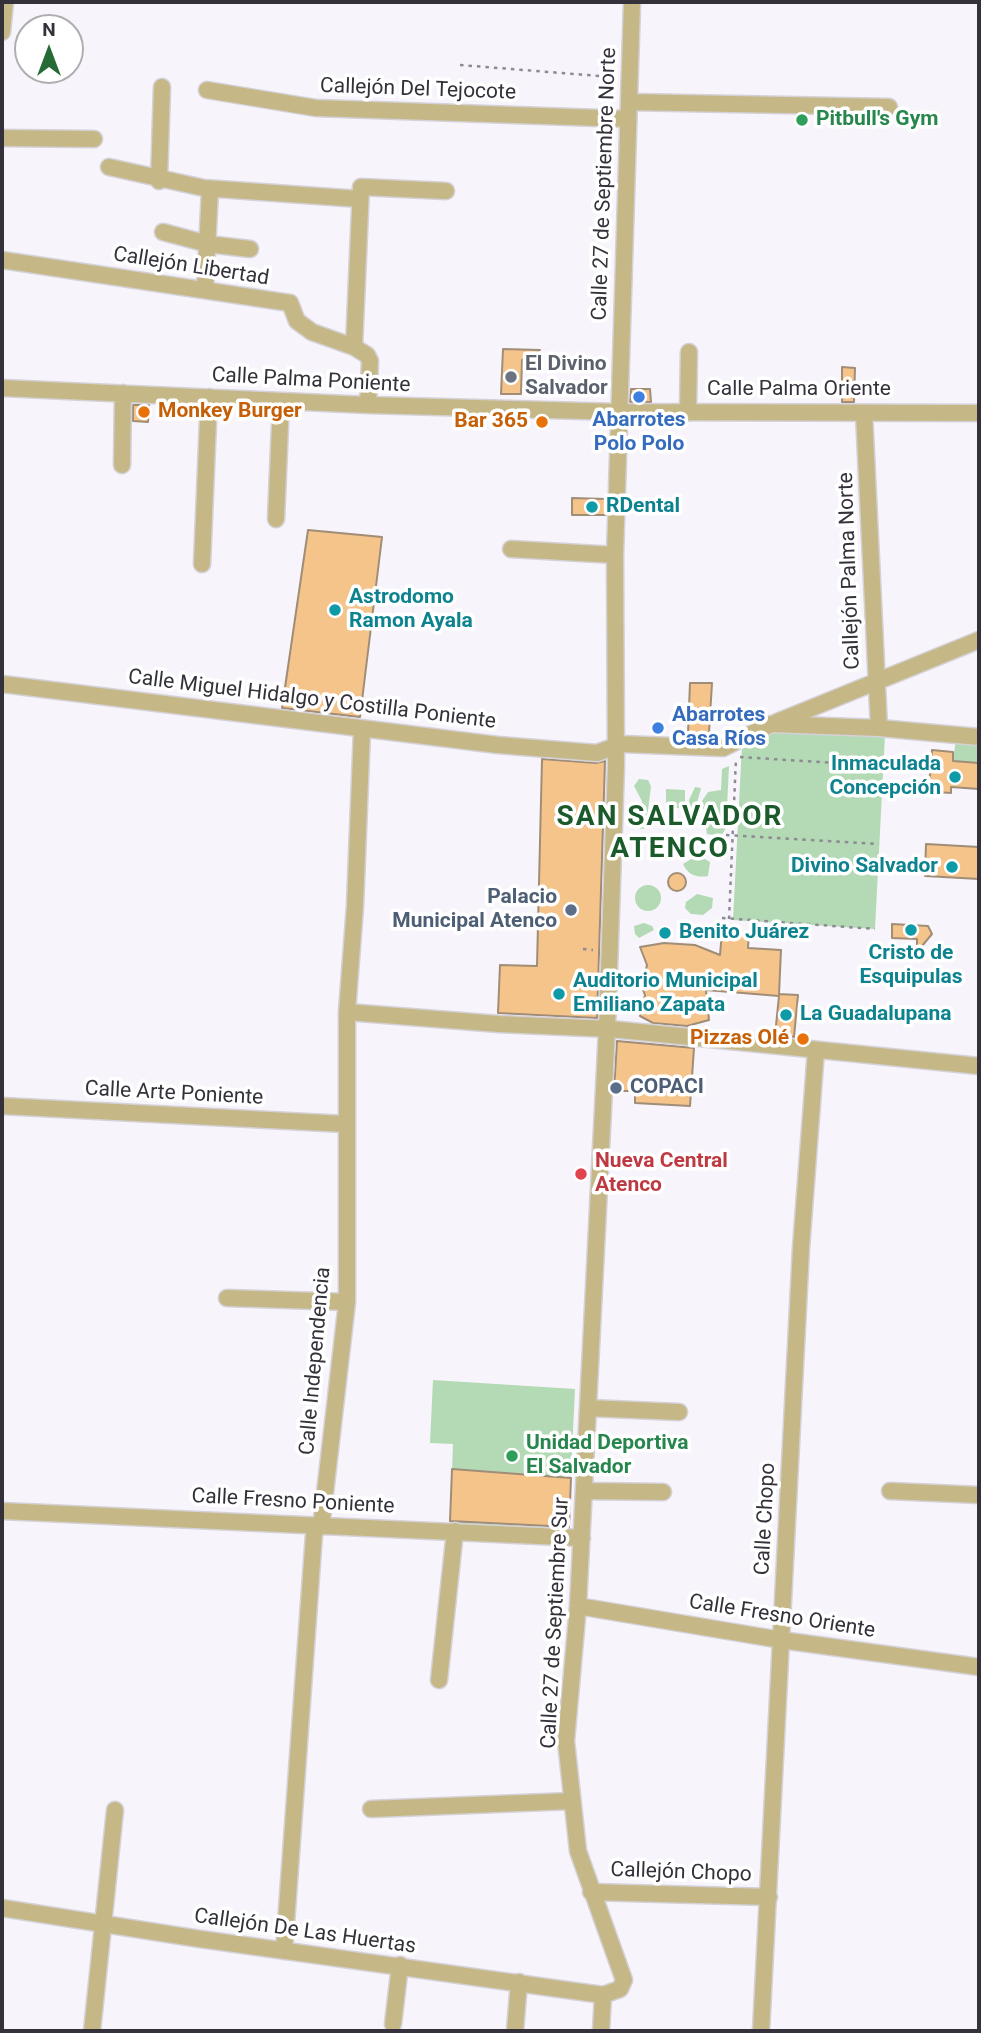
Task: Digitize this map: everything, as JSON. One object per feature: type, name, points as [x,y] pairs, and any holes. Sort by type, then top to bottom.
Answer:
[{"type":"street","points":[[2,32],[5,2]]},
{"type":"street","name":"Calle 27 de Septiembre Norte","points":[[607,1029],[615,745],[615,555],[632,2]]},
{"type":"street","points":[[159,181],[162,87]]},
{"type":"street","name":"Callejón Del Tejocote","points":[[207,90],[316,108],[629,110],[889,107]]},
{"type":"street","points":[[2,138],[94,139]]},
{"type":"street","points":[[108,167],[159,181],[210,189],[360,199]]},
{"type":"street","points":[[368,405],[370,361],[368,355],[355,347],[361,187],[446,191]]},
{"type":"street","points":[[205,290],[210,189]]},
{"type":"street","points":[[163,232],[208,244],[250,249]]},
{"type":"street","name":"Callejón Libertad","points":[[2,260],[290,303],[297,321],[312,332],[355,347]]},
{"type":"street","points":[[688,411],[689,352]]},
{"type":"street","name":"Calle Palma Poniente","points":[[2,388],[281,402],[620,412]]},
{"type":"street","points":[[122,465],[123,393]]},
{"type":"street","points":[[202,564],[209,397]]},
{"type":"street","points":[[276,519],[281,402]]},
{"type":"street","name":"Calle Palma Oriente","points":[[620,412],[979,413]]},
{"type":"street","name":"Callejón Palma Norte","points":[[864,413],[879,728]]},
{"type":"street","points":[[511,549],[615,555]]},
{"type":"street","name":"Calle Miguel Hidalgo y Costilla Poniente","points":[[2,684],[140,699],[362,729],[597,753],[615,745],[723,748],[771,724],[979,640]]},
{"type":"street","points":[[771,724],[879,728],[914,734],[979,737]]},
{"type":"street","name":"Calle Independencia","points":[[284,1951],[314,1534],[319,1526],[340,1376],[346,1302],[347,1012],[355,906],[362,729]]},
{"type":"street","points":[[347,1012],[607,1029],[979,1066]]},
{"type":"street","name":"Calle 27 de Septiembre Sur","points":[[603,1995],[620,1989],[624,1980],[578,1850],[566,1741],[582,1538],[607,1029]]},
{"type":"street","name":"Calle Chopo","points":[[761,2031],[802,1224],[817,1050]]},
{"type":"street","name":"Calle Arte Poniente","points":[[2,1105],[345,1124]]},
{"type":"street","points":[[227,1298],[346,1302]]},
{"type":"street","points":[[588,1408],[679,1412]]},
{"type":"street","points":[[584,1491],[663,1492]]},
{"type":"street","points":[[890,1491],[979,1495]]},
{"type":"street","name":"Calle Fresno Poniente","points":[[2,1511],[582,1538]]},
{"type":"street","points":[[439,1679],[455,1531]]},
{"type":"street","name":"Calle Fresno Oriente","points":[[578,1606],[781,1640],[979,1667]]},
{"type":"street","points":[[371,1809],[572,1801]]},
{"type":"street","points":[[92,2031],[115,1811]]},
{"type":"street","name":"Callejón Chopo","points":[[591,1892],[769,1897]]},
{"type":"street","name":"Callejón De Las Huertas","points":[[2,1908],[284,1951],[603,1995]]},
{"type":"street","points":[[393,2024],[400,1965]]},
{"type":"street","points":[[515,2031],[519,1983]]},
{"type":"street","points":[[601,2031],[603,1995]]},
{"type":"path","points":[[460,65],[630,78]]},
{"type":"path","points":[[730,756],[883,766]]},
{"type":"path","points":[[729,919],[736,756]]},
{"type":"path","points":[[726,835],[879,844]]},
{"type":"path","points":[[722,918],[875,929]]},
{"type":"green space","points":[[772,729],[885,735],[875,929],[733,920],[742,745]]},
{"type":"green space","points":[[956,738],[979,739],[979,763],[953,761]]},
{"type":"green space","points":[[729,766],[726,828],[721,836],[707,834],[702,801],[708,792],[721,790],[722,769]]},
{"type":"green space","points":[[639,779],[648,780],[651,786],[648,810],[654,818],[651,827],[641,829],[638,826],[642,801],[634,786]]},
{"type":"green space","points":[[695,787],[701,788],[696,813],[690,816],[689,800]]},
{"type":"green space","points":[[666,789],[685,790],[685,808],[666,808]]},
{"type":"green space","points":[[698,855],[710,862],[708,876],[693,875],[683,864]]},
{"type":"green space","points":[[648,885],[657,889],[661,898],[657,907],[648,911],[639,907],[635,898],[639,889]]},
{"type":"green space","points":[[697,894],[713,898],[712,908],[703,915],[691,914],[685,908],[686,902]]},
{"type":"green space","points":[[644,923],[652,926],[654,930],[639,938],[635,934],[634,926]]},
{"type":"green space","name":"Unidad Deportiva El Salvador","points":[[433,1380],[575,1389],[568,1537],[450,1531],[453,1444],[430,1443]]},
{"type":"building","name":"El Divino Salvador","points":[[503,349],[540,350],[522,360],[521,394],[501,394]]},
{"type":"building","points":[[842,367],[855,368],[854,402],[842,402]]},
{"type":"building","name":"Abarrotes Polo Polo","points":[[631,389],[650,389],[651,402],[630,402]]},
{"type":"building","name":"Monkey Burger","points":[[133,405],[149,405],[148,422],[133,421]]},
{"type":"building","name":"RDental","points":[[572,498],[606,499],[606,515],[572,515]]},
{"type":"building","name":"Astrodomo Ramon Ayala","points":[[308,530],[382,537],[360,717],[282,708]]},
{"type":"building","points":[[690,683],[712,683],[709,733],[688,733]]},
{"type":"building","name":"Inmaculada Concepción","points":[[932,750],[953,752],[953,761],[979,763],[979,789],[951,787],[951,793],[937,792],[938,786],[929,785]]},
{"type":"building","points":[[542,759],[596,763],[605,761],[597,1018],[498,1013],[500,965],[537,966]]},
{"type":"building","name":"Divino Salvador","points":[[926,844],[979,847],[979,879],[925,876]]},
{"type":"building","points":[[677,873],[683,876],[686,882],[683,888],[677,891],[671,888],[668,882],[671,876]]},
{"type":"building","name":"Cristo de Esquipulas","points":[[892,924],[928,926],[932,934],[917,952],[917,939],[892,938]]},
{"type":"building","points":[[722,931],[749,932],[748,948],[781,950],[779,994],[798,995],[794,1037],[775,1035],[779,996],[706,990],[709,1020],[687,1026],[653,1023],[640,1016],[645,995],[639,980],[644,978],[647,965],[640,947],[664,943],[695,945],[720,955]]},
{"type":"building","points":[[617,1041],[694,1048],[690,1106],[635,1103],[635,1091],[614,1091]]},
{"type":"building","points":[[452,1469],[571,1478],[569,1527],[450,1521]]},
{"type":"place","name":"Pitbull's Gym","points":[[802,120]]},
{"type":"place","name":"El Divino Salvador","points":[[511,377]]},
{"type":"place","name":"Abarrotes Polo Polo","points":[[639,397]]},
{"type":"place","name":"Monkey Burger","points":[[144,412]]},
{"type":"place","name":"Bar 365","points":[[542,422]]},
{"type":"place","name":"RDental","points":[[592,507]]},
{"type":"place","name":"Astrodomo Ramon Ayala","points":[[335,610]]},
{"type":"place","name":"Abarrotes Casa Ríos","points":[[658,728]]},
{"type":"place","name":"Inmaculada Concepción","points":[[955,777]]},
{"type":"place","name":"Divino Salvador","points":[[952,867]]},
{"type":"place","name":"Palacio Municipal Atenco","points":[[571,910]]},
{"type":"place","name":"Cristo de Esquipulas","points":[[911,930]]},
{"type":"place","name":"Benito Juárez","points":[[665,933]]},
{"type":"place","name":"Auditorio Municipal Emiliano Zapata","points":[[559,994]]},
{"type":"place","name":"La Guadalupana","points":[[786,1015]]},
{"type":"place","name":"Pizzas Olé","points":[[803,1039]]},
{"type":"place","name":"COPACI","points":[[616,1088]]},
{"type":"place","name":"Nueva Central Atenco","points":[[581,1174]]},
{"type":"place","name":"Unidad Deportiva El Salvador","points":[[512,1456]]},
{"type":"district","name":"SAN SALVADOR ATENCO","points":[[670,834]]}]
